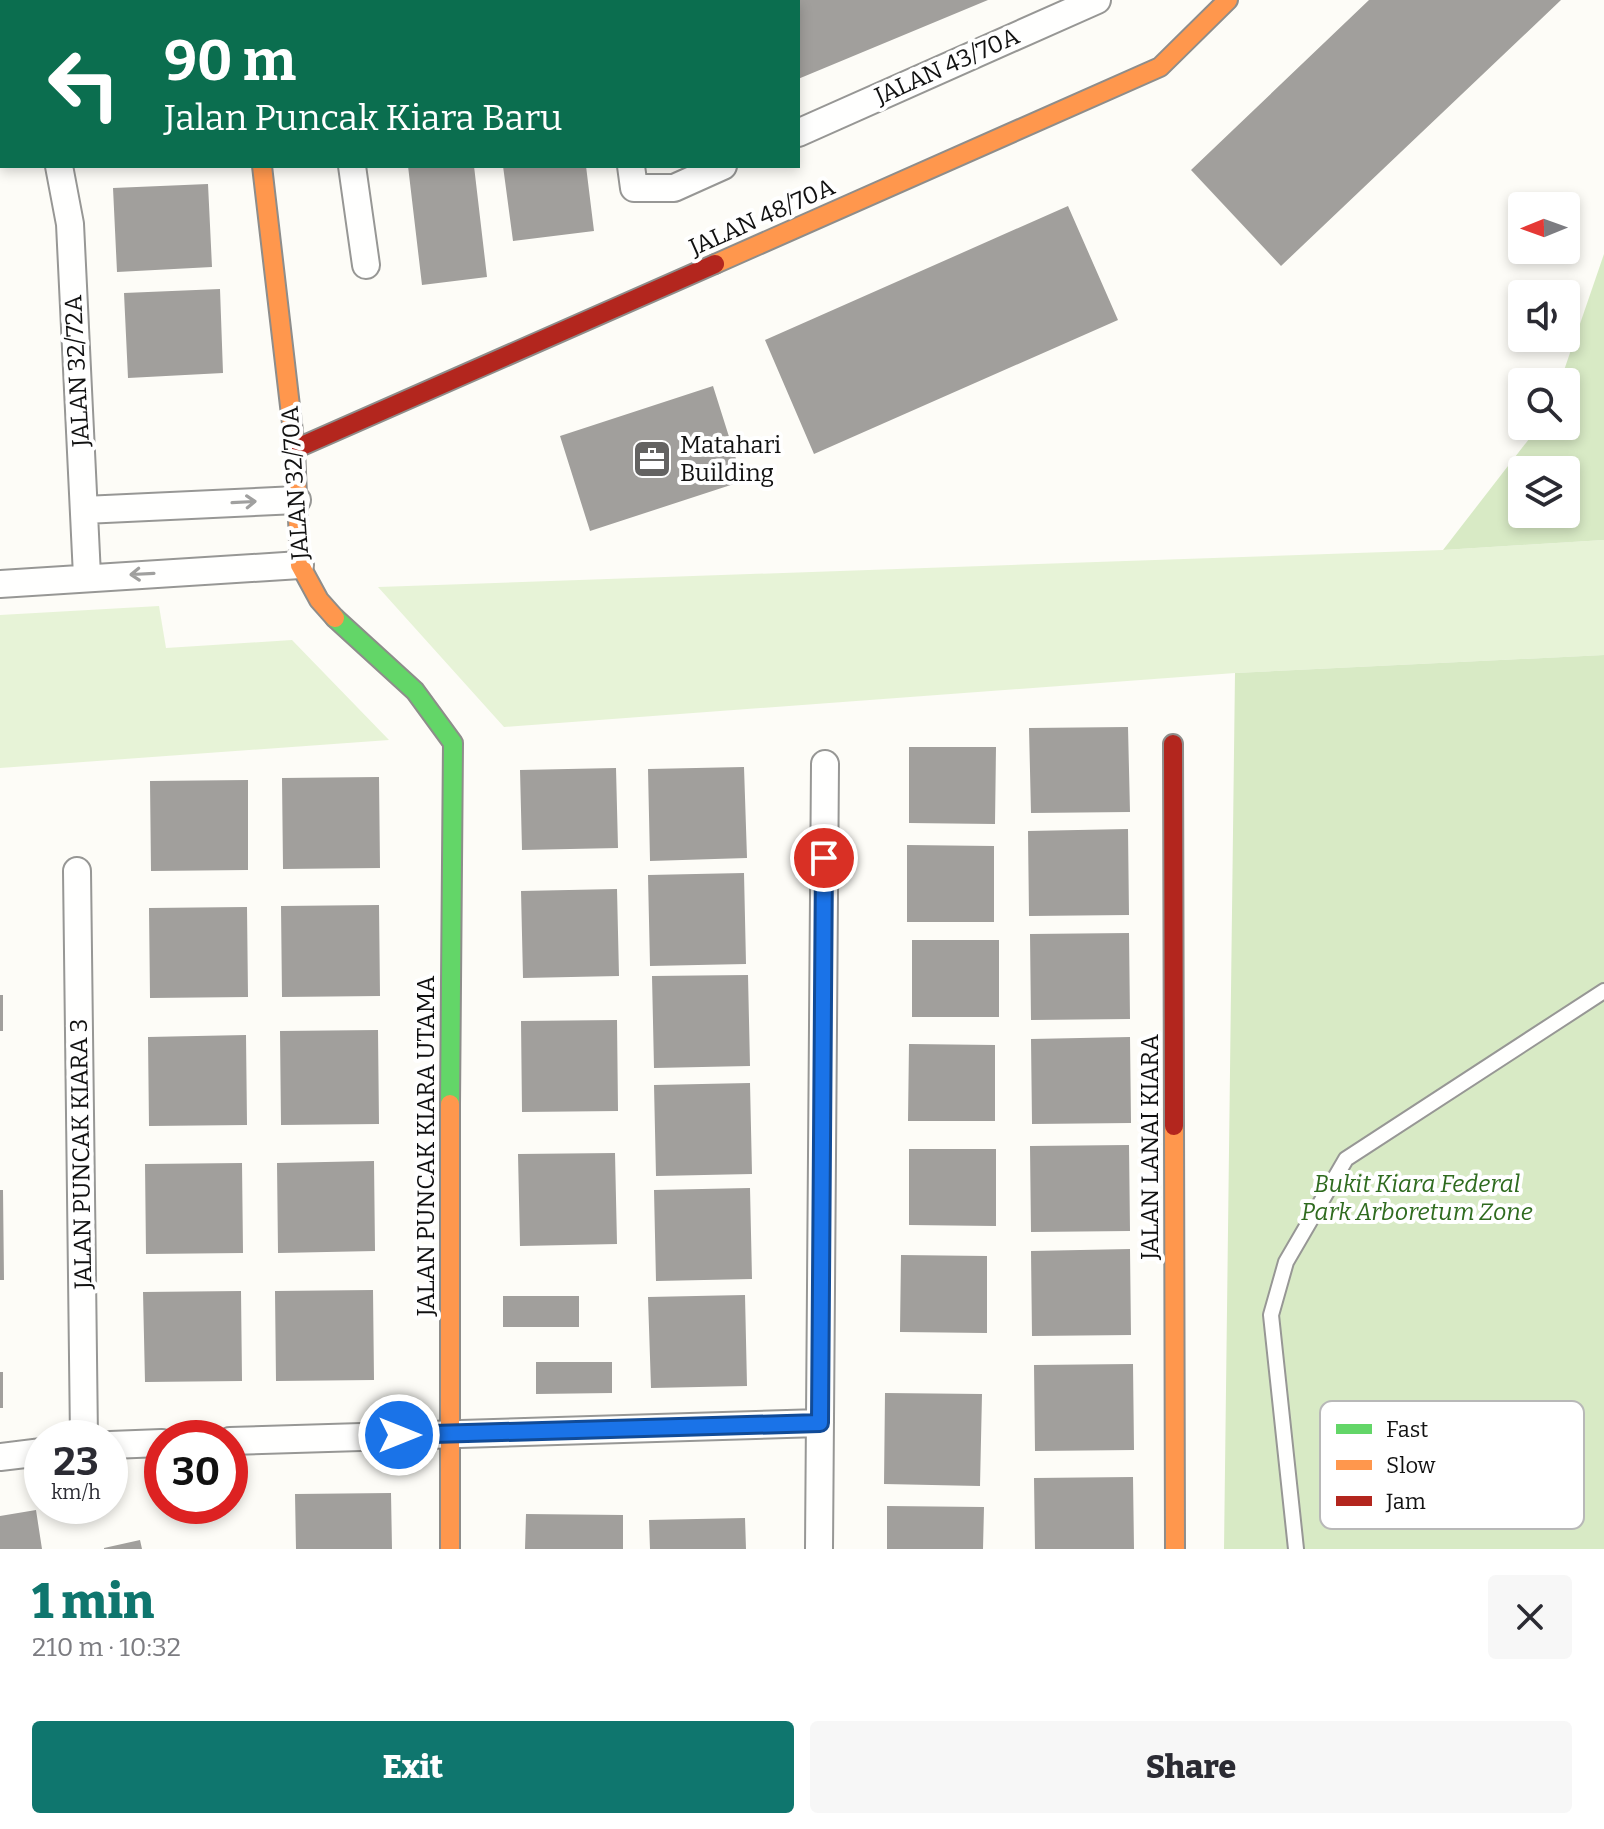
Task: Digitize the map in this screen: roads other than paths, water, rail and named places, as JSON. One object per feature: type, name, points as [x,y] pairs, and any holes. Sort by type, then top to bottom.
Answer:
[{"type":"street","name":"JALAN 43/70A","points":[[800,132],[1097,0]]},
{"type":"street","name":"JALAN 48/70A","points":[[295,449],[1160,67],[1228,0]]},
{"type":"street","name":"JALAN 32/72A","points":[[59,168],[70,224],[87,576]]},
{"type":"street","name":"JALAN 32/70A","points":[[262,168],[295,449],[300,565],[306,583],[323,606],[409,685],[440,721],[453,743]]},
{"type":"street","points":[[352,168],[366,265]]},
{"type":"street","points":[[632,177],[674,188],[719,168]]},
{"type":"street","points":[[84,510],[297,500]]},
{"type":"street","points":[[0,584],[87,576],[300,565]]},
{"type":"street","name":"JALAN PUNCAK KIARA UTAMA","points":[[450,1549],[448,1435],[453,743]]},
{"type":"street","name":"JALAN LANAI KIARA","points":[[1173,744],[1175,1549]]},
{"type":"street","points":[[819,1549],[825,764]]},
{"type":"street","name":"JALAN PUNCAK KIARA 3","points":[[77,871],[84,1420]]},
{"type":"street","points":[[248,1441],[820,1423]]},
{"type":"street","points":[[0,1457],[24,1454]]},
{"type":"lane","points":[[1296,1549],[1271,1315],[1286,1262],[1346,1159],[1604,991]]},
{"type":"place","name":"Matahari Building","points":[[652,459]]},
{"type":"park label","name":"Bukit Kiara Federal Park Arboretum Zone","points":[[1417,1198]]}]
